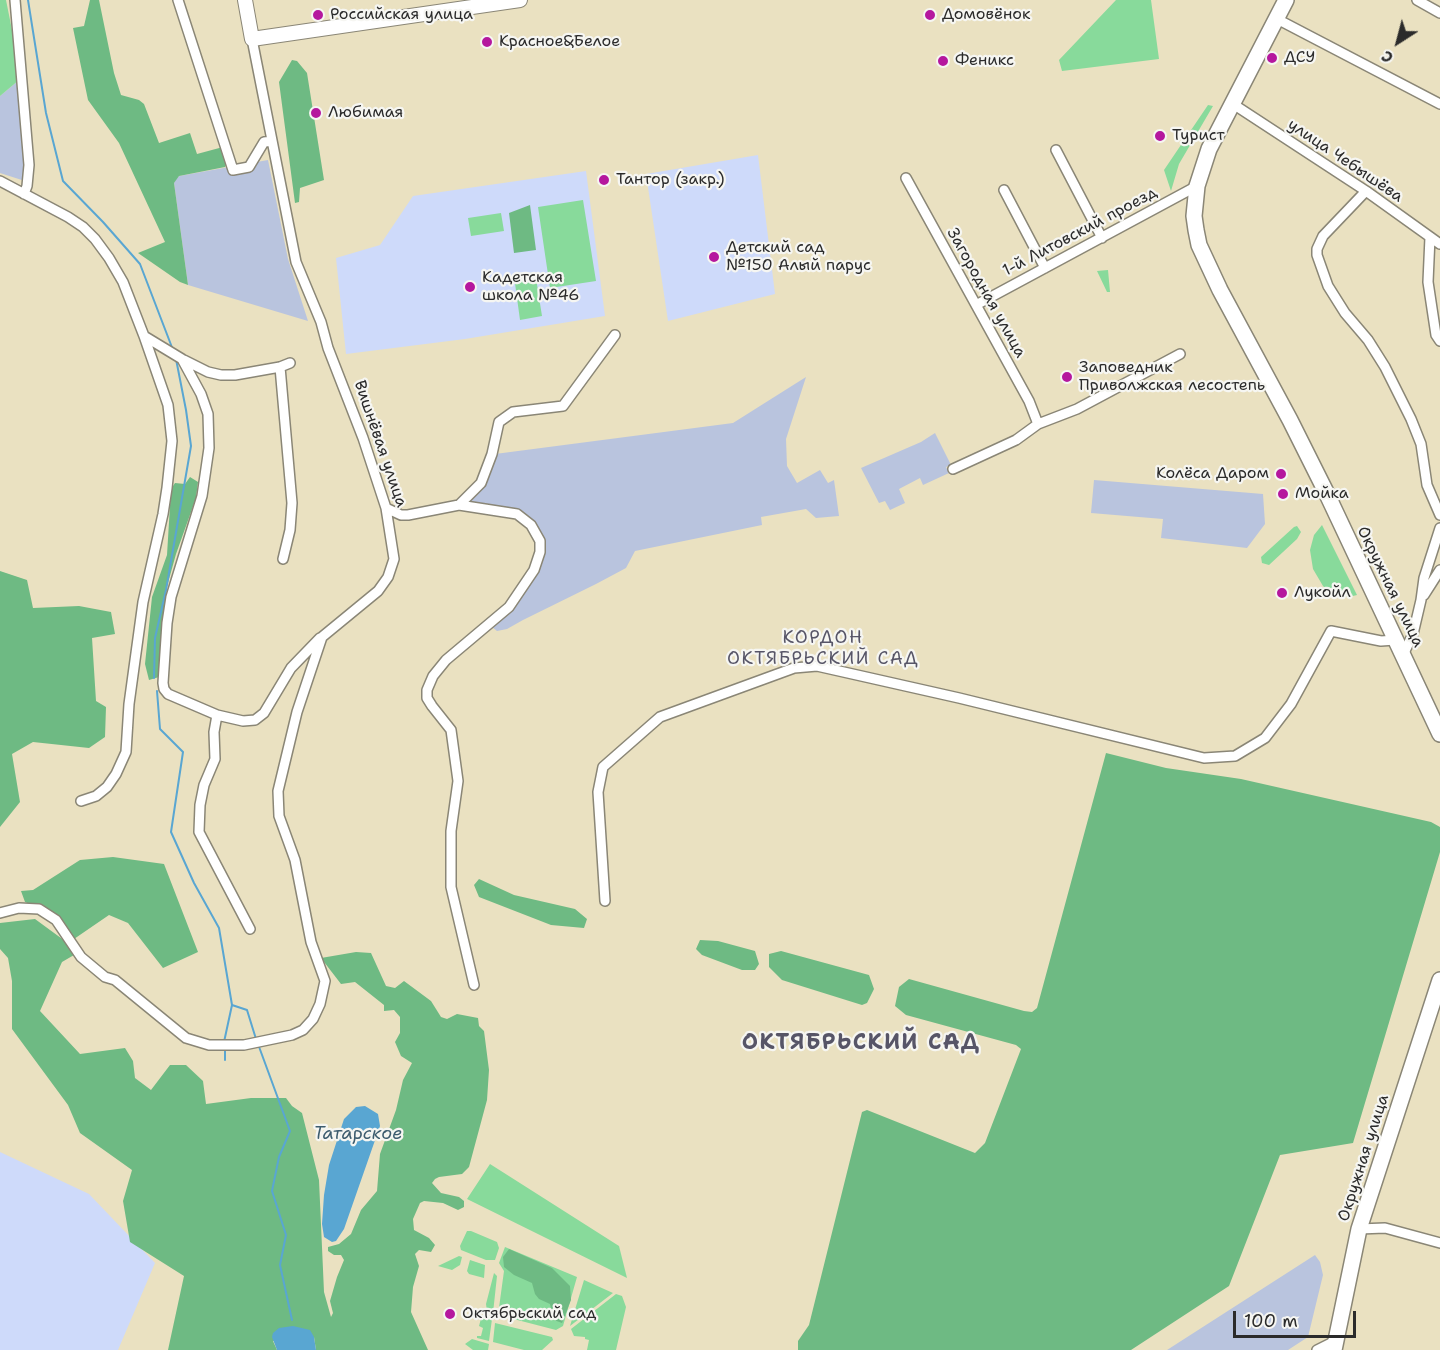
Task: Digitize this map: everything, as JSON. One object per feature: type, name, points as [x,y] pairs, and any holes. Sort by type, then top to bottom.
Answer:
[{"type":"main road","name":"Вишнёвая улица","points":[[244,0],[252,39]]},
{"type":"main road","points":[[252,39],[519,0]]},
{"type":"main road","name":"Окружная улица","points":[[1286,0],[1209,149],[1197,186],[1194,216],[1199,245],[1315,472],[1440,734]]},
{"type":"main road","name":"Окружная улица","points":[[1334,1346],[1359,1229],[1440,980]]},
{"type":"street","points":[[15,0],[29,165],[24,194]]},
{"type":"street","points":[[178,0],[233,170],[249,167],[264,142],[272,141]]},
{"type":"street","points":[[1417,0],[1440,13]]},
{"type":"street","points":[[1277,19],[1440,104]]},
{"type":"street","name":"Вишнёвая улица","points":[[217,716],[243,721],[255,720],[264,713],[291,668],[322,637],[378,591],[388,577],[394,559],[386,507],[363,438],[328,348],[321,322],[296,262],[252,39]]},
{"type":"street","name":"улица Чебышёва","points":[[1233,104],[1366,191],[1440,244]]},
{"type":"street","points":[[1056,150],[1102,238]]},
{"type":"street","name":"Загородная улица","points":[[906,178],[1029,401],[1038,424]]},
{"type":"street","points":[[0,181],[68,217],[95,239],[123,282],[168,405],[172,441],[163,514],[143,602],[129,704],[126,752],[107,787],[96,796],[81,801]]},
{"type":"street","name":"1-й Литовский проезд","points":[[976,305],[1197,186]]},
{"type":"street","points":[[1004,190],[1044,268]]},
{"type":"street","points":[[1366,191],[1323,236],[1317,249],[1317,255],[1328,286],[1345,313],[1368,340],[1412,419],[1421,444],[1427,485],[1440,515]]},
{"type":"street","points":[[1430,237],[1428,282],[1436,335],[1440,341]]},
{"type":"street","points":[[459,506],[481,483],[492,454],[500,422],[513,412],[562,406],[615,335]]},
{"type":"street","points":[[144,336],[182,359],[208,372],[221,375],[235,375],[290,363]]},
{"type":"street","points":[[953,469],[1016,440],[1038,424],[1077,409],[1180,354]]},
{"type":"street","points":[[182,359],[205,404],[209,448],[202,496],[171,597],[163,683],[168,694],[217,716],[214,732],[215,759],[204,785],[200,805],[199,831],[250,929]]},
{"type":"street","points":[[280,367],[292,503],[290,530],[283,559]]},
{"type":"street","points":[[386,507],[408,515],[459,506],[516,514],[531,525],[540,541],[540,552],[534,570],[509,607],[446,660],[433,676],[427,690],[427,698],[451,730],[458,781],[451,831],[451,887],[474,985]]},
{"type":"street","points":[[1403,655],[1413,634],[1424,578],[1436,548],[1440,528]]},
{"type":"street","points":[[1421,600],[1440,570]]},
{"type":"street","points":[[604,901],[598,792],[603,766],[660,717],[794,668],[816,666],[959,698],[1204,758],[1235,756],[1265,738],[1291,704],[1331,632],[1381,641],[1395,640]]},
{"type":"street","points":[[0,913],[19,908],[39,909],[56,920],[81,957],[105,977],[115,980],[186,1038],[209,1045],[244,1045],[291,1035],[303,1030],[313,1019],[320,1004],[325,981],[311,942],[295,860],[279,816],[278,791],[297,712],[322,637]]},
{"type":"street","points":[[1359,1229],[1385,1228],[1440,1243]]},
{"type":"street","points":[[1317,1350],[1334,1346]]},
{"type":"shaded area","points":[[19,80],[28,182],[0,173],[0,96]]},
{"type":"shaded area","name":"Детский сад №150 Алый парус","points":[[758,155],[775,294],[668,321],[646,174]]},
{"type":"shaded area","points":[[268,160],[288,259],[308,321],[188,285],[174,183],[176,179],[179,176]]},
{"type":"shaded area","name":"Кадетская школа №46","points":[[586,171],[605,316],[465,339],[346,354],[336,258],[380,245],[413,196]]},
{"type":"shaded area","points":[[806,377],[786,439],[787,466],[797,483],[820,470],[828,483],[834,480],[839,516],[816,518],[806,509],[761,517],[762,525],[635,551],[626,568],[596,584],[507,629],[497,631],[492,627],[543,552],[518,511],[467,501],[495,454],[733,423]]},
{"type":"shaded area","points":[[935,433],[951,465],[946,467],[949,473],[923,485],[920,478],[899,489],[905,503],[890,510],[885,501],[879,503],[861,468],[921,442]]},
{"type":"shaded area","points":[[1094,480],[1263,494],[1265,524],[1247,548],[1161,538],[1163,519],[1091,513]]},
{"type":"shaded area","points":[[0,1152],[89,1194],[155,1263],[118,1350],[0,1350]]},
{"type":"shaded area","points":[[1315,1255],[1320,1262],[1323,1275],[1308,1337],[1288,1350],[1167,1350]]},
{"type":"green space","points":[[0,0],[6,0],[18,60],[19,80],[0,96]]},
{"type":"green space","points":[[90,0],[99,0],[114,73],[121,95],[139,100],[144,104],[159,143],[190,133],[197,154],[223,147],[227,163],[225,167],[179,176],[174,183],[188,285],[138,253],[165,242],[119,143],[88,100],[73,28],[84,26]]},
{"type":"green space","points":[[1116,0],[1151,0],[1159,59],[1062,71],[1059,60]]},
{"type":"green space","points":[[292,60],[297,61],[307,73],[324,180],[300,188],[299,202],[295,203],[279,82]]},
{"type":"green space","points":[[1208,105],[1213,106],[1179,164],[1171,191],[1164,170]]},
{"type":"green space","points":[[583,200],[596,281],[550,288],[538,207]]},
{"type":"green space","points":[[530,205],[536,250],[514,253],[509,213]]},
{"type":"green space","points":[[501,213],[504,231],[471,236],[468,218]]},
{"type":"green space","points":[[1108,270],[1110,292],[1107,292],[1097,271]]},
{"type":"green space","points":[[535,272],[542,316],[520,320],[514,276]]},
{"type":"green space","points":[[190,477],[198,482],[196,498],[166,590],[159,677],[149,680],[145,664],[152,597],[167,555],[171,489],[175,483],[185,484]]},
{"type":"green space","points":[[1322,525],[1357,595],[1340,597],[1331,593],[1323,586],[1313,569],[1310,550],[1314,535]]},
{"type":"green space","points":[[1297,526],[1301,532],[1297,539],[1269,565],[1262,563],[1261,557]]},
{"type":"green space","points":[[0,571],[27,580],[33,608],[79,606],[111,612],[115,634],[92,638],[96,701],[106,707],[105,737],[89,748],[33,742],[12,754],[20,802],[0,827]]},
{"type":"green space","points":[[1106,753],[1166,768],[1241,779],[1431,822],[1440,827],[1440,852],[1353,1143],[1280,1155],[1229,1286],[1131,1350],[798,1350],[798,1341],[809,1325],[862,1112],[867,1110],[975,1153],[985,1143],[1021,1049],[1016,1045],[906,1015],[895,1006],[899,987],[909,979],[1024,1011],[1032,1012],[1037,1008]]},
{"type":"green space","points":[[113,857],[164,864],[198,952],[163,968],[128,923],[109,915],[74,939],[49,913],[25,902],[21,891],[33,890],[80,860]]},
{"type":"green space","points":[[479,879],[514,895],[575,909],[587,919],[584,928],[551,925],[479,897],[474,885]]},
{"type":"green space","points":[[35,919],[65,941],[74,955],[62,962],[40,1011],[80,1054],[125,1048],[133,1061],[135,1078],[151,1090],[170,1065],[186,1065],[203,1081],[206,1104],[251,1098],[286,1098],[302,1113],[319,1180],[324,1292],[331,1317],[333,1313],[330,1301],[344,1260],[341,1255],[334,1255],[328,1251],[328,1247],[339,1244],[351,1234],[361,1210],[377,1191],[380,1154],[396,1110],[403,1080],[412,1063],[401,1056],[395,1042],[400,1033],[400,1017],[394,1010],[384,1011],[384,1005],[355,982],[341,984],[321,958],[356,952],[371,953],[386,986],[395,988],[404,981],[431,1001],[441,1017],[447,1019],[457,1014],[478,1018],[479,1026],[484,1031],[489,1070],[487,1100],[469,1167],[462,1174],[439,1177],[432,1183],[441,1193],[459,1197],[464,1201],[464,1207],[458,1210],[443,1203],[424,1201],[420,1203],[413,1219],[414,1230],[429,1238],[435,1245],[431,1252],[419,1250],[415,1254],[419,1266],[413,1287],[411,1312],[428,1350],[316,1350],[314,1337],[273,1341],[277,1350],[168,1350],[184,1276],[130,1242],[123,1201],[132,1170],[80,1133],[68,1105],[12,1029],[12,981],[8,958],[0,949],[0,923]]},
{"type":"green space","points":[[700,940],[718,941],[755,951],[759,964],[755,970],[742,970],[702,955],[696,949]]},
{"type":"green space","points":[[781,951],[869,975],[874,989],[867,1003],[862,1005],[782,980],[769,967],[769,954]]},
{"type":"green space","points":[[490,1164],[619,1246],[627,1278],[467,1199]]},
{"type":"green space","points":[[467,1231],[497,1242],[499,1248],[495,1260],[486,1260],[461,1250],[460,1246]]},
{"type":"green space","points":[[505,1247],[577,1277],[563,1326],[556,1330],[498,1315],[504,1271],[499,1263]]},
{"type":"green space","points":[[509,1249],[552,1268],[570,1286],[571,1300],[562,1323],[554,1320],[550,1304],[539,1299],[532,1283],[514,1275],[504,1267],[503,1257]]},
{"type":"green space","points":[[459,1256],[462,1257],[460,1265],[452,1270],[438,1266]]},
{"type":"green space","points":[[470,1260],[485,1265],[484,1278],[469,1274],[467,1271]]},
{"type":"green space","points":[[494,1273],[497,1276],[493,1313],[490,1314],[486,1304]]},
{"type":"green space","points":[[584,1280],[613,1293],[570,1326]]},
{"type":"green space","points":[[616,1294],[622,1296],[626,1307],[616,1350],[587,1350],[589,1340],[585,1337],[574,1336],[571,1329]]},
{"type":"green space","points":[[482,1315],[492,1319],[489,1341],[477,1338],[481,1336],[483,1328],[479,1326]]},
{"type":"green space","points":[[495,1323],[552,1337],[553,1340],[542,1350],[524,1350],[493,1342]]},
{"type":"green space","points":[[472,1339],[489,1344],[488,1350],[473,1350],[465,1344]]},
{"type":"water","name":"Татарское","points":[[365,1106],[378,1114],[380,1126],[344,1229],[336,1241],[332,1242],[324,1237],[322,1224],[329,1165],[344,1119],[356,1107]]},
{"type":"water","points":[[293,1326],[310,1330],[314,1337],[316,1350],[277,1350],[272,1337],[273,1333],[279,1328]]},
{"type":"waterway","points":[[28,0],[46,113],[63,181],[140,264],[173,350]]},
{"type":"waterway","points":[[154,678],[155,638],[166,590],[191,446],[176,359]]},
{"type":"waterway","points":[[157,691],[160,729],[183,752],[171,832],[194,883],[219,928],[232,1005],[247,1010],[256,1039]]},
{"type":"waterway","points":[[224,1042],[232,1005]]},
{"type":"waterway","points":[[258,1044],[290,1131],[279,1157],[272,1191],[286,1235],[280,1265],[292,1320]]},
{"type":"waterway","points":[[225,1048],[225,1060]]},
{"type":"place","name":"Российская улица","points":[[318,15]]},
{"type":"place","name":"Домовёнок","points":[[930,15]]},
{"type":"place","name":"Красное&Белое","points":[[487,42]]},
{"type":"place","name":"ДСУ","points":[[1272,58]]},
{"type":"place","name":"Феникс","points":[[943,61]]},
{"type":"place","name":"Любимая","points":[[316,113]]},
{"type":"place","name":"Турист","points":[[1160,136]]},
{"type":"place","name":"Тантор (закр.)","points":[[604,180]]},
{"type":"place","name":"Детский сад №150 Алый парус","points":[[714,257]]},
{"type":"place","name":"Кадетская школа №46","points":[[470,287]]},
{"type":"place","name":"Заповедник Приволжская лесостепь","points":[[1067,377]]},
{"type":"place","name":"Колёса Даром","points":[[1281,474]]},
{"type":"place","name":"Мойка","points":[[1283,494]]},
{"type":"place","name":"Лукойл","points":[[1282,593]]},
{"type":"place","name":"Октябрьский сад","points":[[450,1314]]},
{"type":"district","name":"КОРДОН ОКТЯБРЬСКИЙ САД","points":[[823,648]]},
{"type":"district","name":"ОКТЯБРЬСКИЙ САД","points":[[861,1043]]}]
